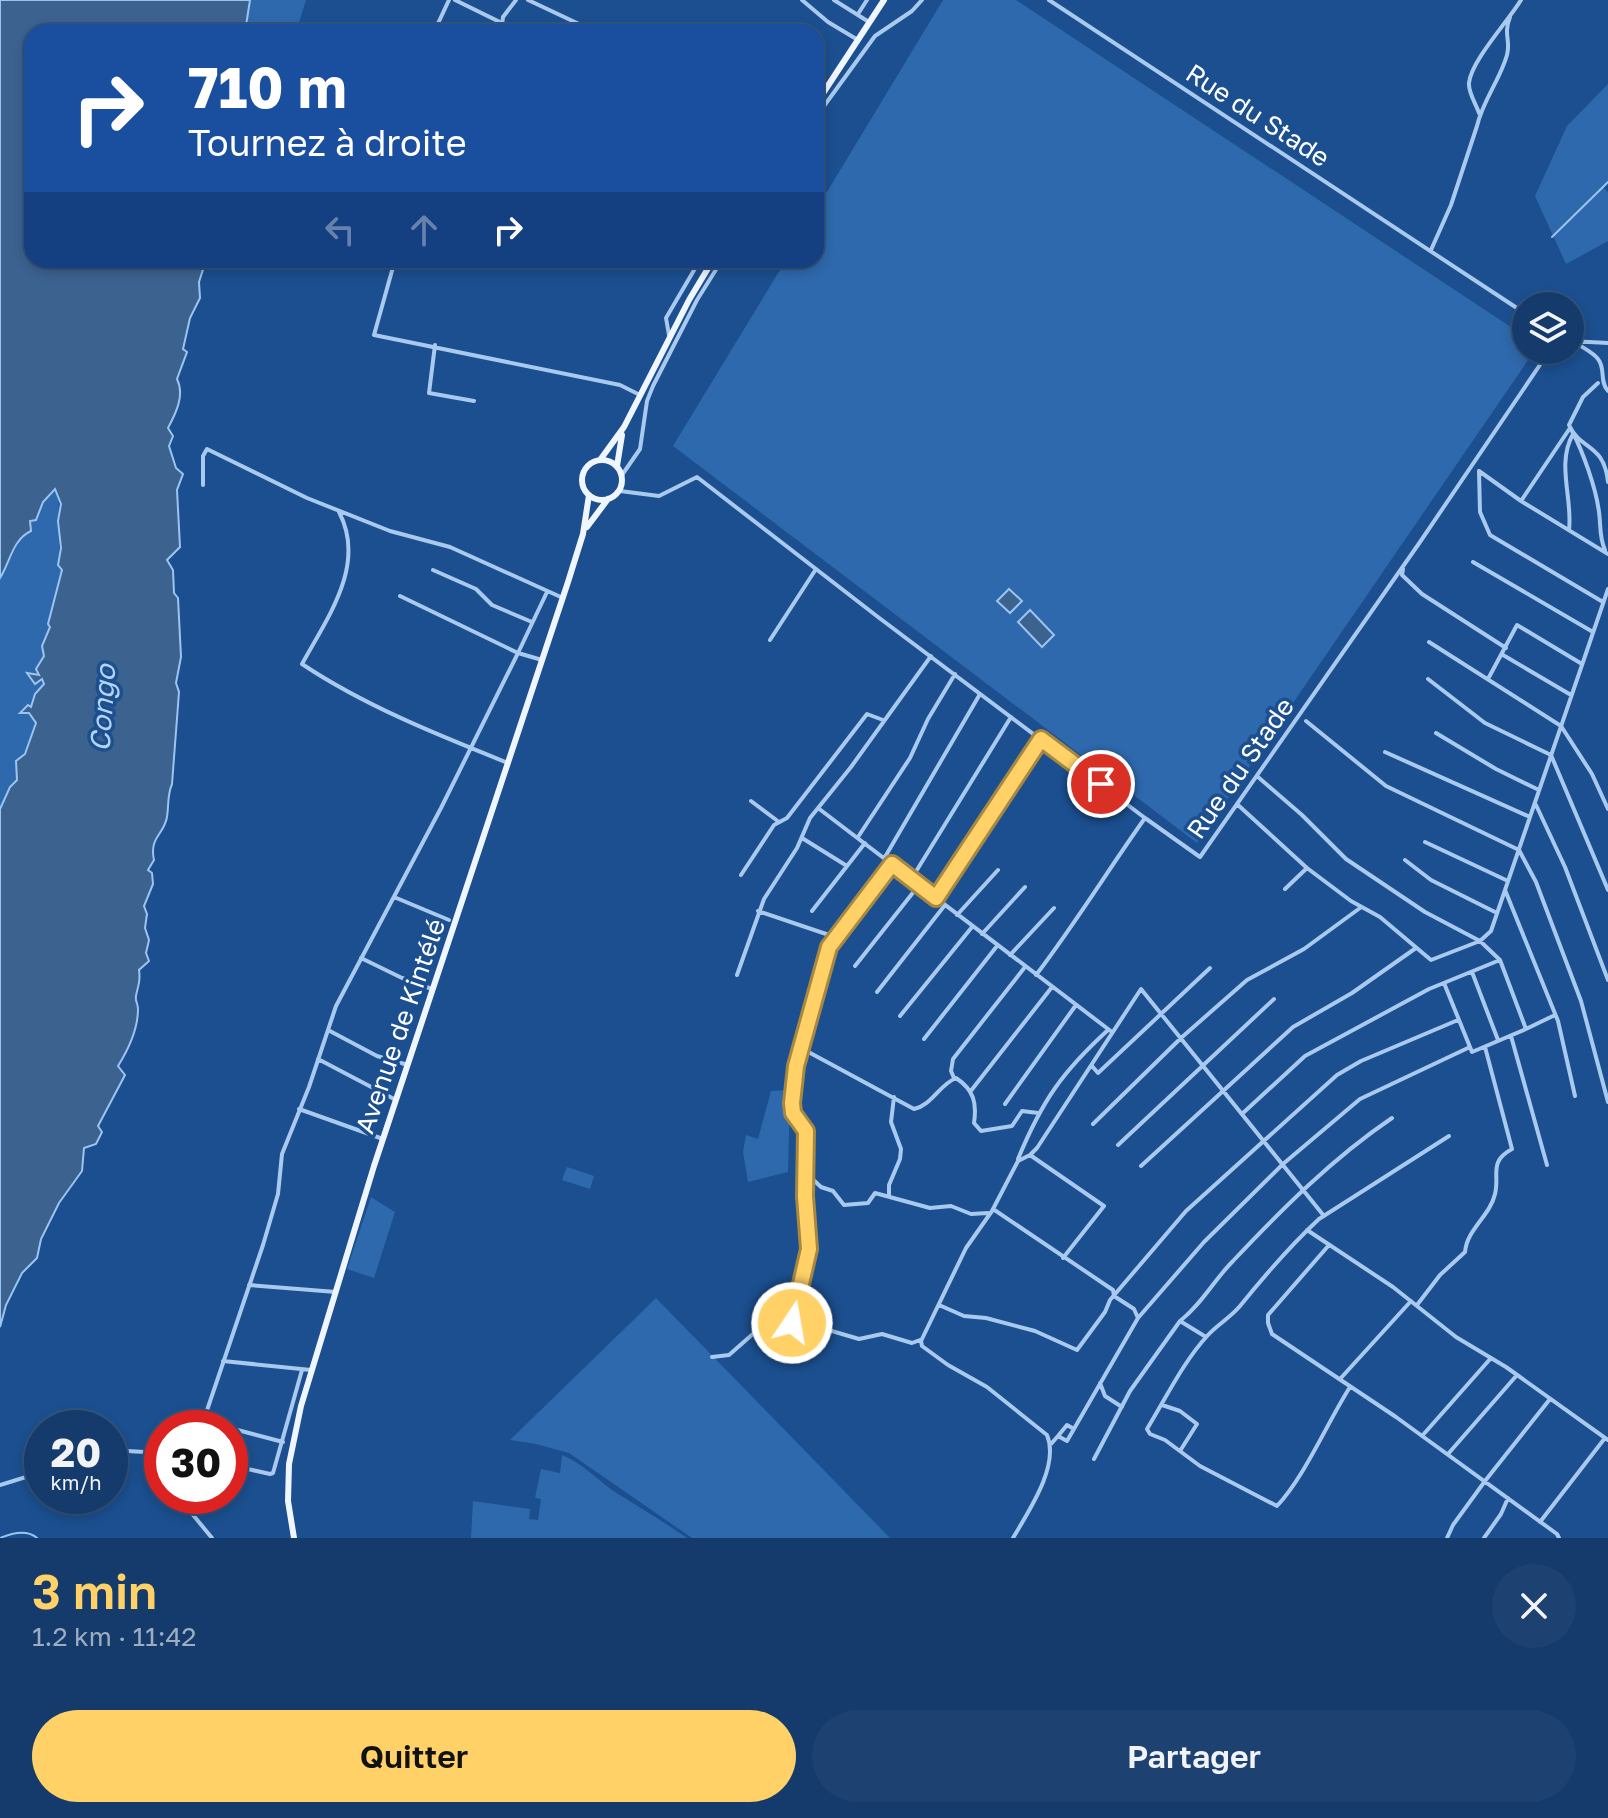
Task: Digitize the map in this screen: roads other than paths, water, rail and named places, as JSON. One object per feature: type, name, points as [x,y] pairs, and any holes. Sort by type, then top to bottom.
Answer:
[{"type":"main road","points":[[824,92],[884,0]]},
{"type":"main road","name":"Avenue de Kintélé","points":[[294,1538],[288,1501],[289,1464],[301,1406],[383,1139],[583,534],[589,495],[582,481],[583,474],[587,467],[600,460],[624,427],[709,268]]},
{"type":"main road","name":"Avenue de Kintélé","points":[[617,466],[624,427]]},
{"type":"main road","points":[[600,460],[617,466],[622,475],[620,491]]},
{"type":"main road","name":"Avenue de Kintélé","points":[[583,534],[608,499],[620,491]]},
{"type":"main road","points":[[589,495],[601,500],[608,499]]},
{"type":"street","points":[[440,24],[452,0],[500,24]]},
{"type":"street","points":[[502,24],[503,17],[516,0]]},
{"type":"street","points":[[528,0],[579,24]]},
{"type":"street","points":[[802,0],[828,22],[858,40]]},
{"type":"street","points":[[834,0],[869,22]]},
{"type":"street","points":[[858,14],[867,0]]},
{"type":"street","points":[[824,106],[875,36],[912,11],[922,0]]},
{"type":"street","name":"Rue du Stade","points":[[1049,0],[1512,305]]},
{"type":"street","points":[[1479,113],[1469,85],[1470,78],[1521,0]]},
{"type":"street","points":[[1430,251],[1451,205],[1479,113],[1508,53],[1505,34],[1510,17]]},
{"type":"street","points":[[393,268],[374,335],[620,385],[640,395]]},
{"type":"street","points":[[670,337],[666,318],[695,268]]},
{"type":"street","points":[[622,475],[640,449],[647,401],[653,386],[718,268]]},
{"type":"street","points":[[1584,342],[1608,343]]},
{"type":"street","points":[[435,345],[429,393],[474,401]]},
{"type":"street","points":[[1584,350],[1598,359],[1602,368],[1601,382],[1608,391]]},
{"type":"street","name":"Rue du Stade","points":[[620,491],[659,496],[697,477],[980,694],[1200,857],[1541,364]]},
{"type":"street","points":[[1598,383],[1583,397],[1570,421],[1589,471],[1599,508],[1601,540],[1607,553]]},
{"type":"street","points":[[1572,431],[1602,458],[1608,482]]},
{"type":"street","points":[[1521,501],[1572,431]]},
{"type":"street","points":[[1569,530],[1564,472],[1572,431]]},
{"type":"street","points":[[203,485],[203,456],[207,449],[283,487],[390,531],[450,547],[563,598]]},
{"type":"street","points":[[1472,466],[1521,501],[1607,553]]},
{"type":"street","points":[[1479,471],[1480,512],[1490,535],[1603,602]]},
{"type":"street","points":[[337,509],[349,538],[346,578],[339,597],[302,664],[367,701],[469,749],[508,763]]},
{"type":"street","points":[[1473,562],[1593,632]]},
{"type":"street","points":[[1404,565],[1402,575],[1422,594],[1506,648]]},
{"type":"street","points":[[770,640],[816,569]]},
{"type":"street","points":[[433,570],[476,589],[492,605],[533,622]]},
{"type":"street","points":[[1238,805],[1307,868],[1360,908],[1380,917],[1431,960],[1480,941],[1491,931],[1608,589]]},
{"type":"street","points":[[207,1410],[278,1194],[282,1154],[336,1006],[547,592]]},
{"type":"street","points":[[400,596],[518,653],[542,660]]},
{"type":"street","points":[[1488,679],[1517,625],[1582,664]]},
{"type":"street","points":[[1429,642],[1561,726],[1592,774],[1608,809]]},
{"type":"street","points":[[1503,655],[1571,695]]},
{"type":"street","points":[[737,975],[758,911],[802,838],[810,818],[931,656]]},
{"type":"street","points":[[858,837],[910,758],[928,719],[955,674]]},
{"type":"street","points":[[1428,679],[1485,723],[1551,755],[1608,890]]},
{"type":"street","points":[[884,858],[980,694]]},
{"type":"street","points":[[741,875],[771,828],[787,818],[867,714],[883,720]]},
{"type":"street","points":[[911,879],[1011,717]]},
{"type":"street","points":[[1306,721],[1386,786],[1519,850],[1536,882],[1581,1001],[1608,1102]]},
{"type":"street","points":[[1436,733],[1496,769],[1539,790]]},
{"type":"street","points":[[936,898],[1041,739]]},
{"type":"street","points":[[1385,752],[1530,817]]},
{"type":"street","points":[[1258,777],[1346,859],[1425,912],[1480,941],[1500,960],[1526,1029]]},
{"type":"street","points":[[751,801],[779,822]]},
{"type":"street","points":[[1535,803],[1565,867],[1608,980]]},
{"type":"street","points":[[818,808],[1110,1031]]},
{"type":"street","points":[[1036,975],[1077,921],[1094,890],[1145,818]]},
{"type":"street","points":[[802,838],[847,866]]},
{"type":"street","points":[[1425,842],[1508,881]]},
{"type":"street","points":[[812,911],[865,843]]},
{"type":"street","points":[[1405,860],[1431,880],[1497,913]]},
{"type":"street","points":[[792,1323],[809,1249],[806,1131],[793,1113],[792,1103],[801,1048],[829,947],[892,864]]},
{"type":"street","points":[[1285,889],[1307,868]]},
{"type":"street","points":[[957,915],[998,870]]},
{"type":"street","points":[[855,966],[919,885]]},
{"type":"street","points":[[982,934],[1025,887]]},
{"type":"street","points":[[1505,890],[1555,1015],[1575,1096]]},
{"type":"street","points":[[394,897],[449,920]]},
{"type":"street","points":[[877,992],[945,905]]},
{"type":"street","points":[[1010,955],[1054,908]]},
{"type":"street","points":[[1093,1124],[1181,1038],[1247,980],[1304,949],[1360,908]]},
{"type":"street","points":[[758,911],[835,937]]},
{"type":"street","points":[[900,1016],[972,927]]},
{"type":"street","points":[[924,1039],[997,946]]},
{"type":"street","points":[[1141,1166],[1293,1027],[1352,993],[1416,948]]},
{"type":"street","points":[[361,958],[434,989]]},
{"type":"street","points":[[1242,1114],[1305,1056],[1444,983],[1500,960]]},
{"type":"street","points":[[1025,967],[953,1059],[951,1071],[954,1078],[960,1080],[970,1092],[977,1107],[974,1123],[981,1131],[1012,1126],[1022,1111],[1038,1113]]},
{"type":"street","points":[[1092,1066],[1098,1073],[1210,968]]},
{"type":"street","points":[[1472,972],[1499,1041]]},
{"type":"street","points":[[1444,983],[1472,1052],[1555,1015]]},
{"type":"street","points":[[970,1092],[1052,987]]},
{"type":"street","points":[[1018,1161],[1030,1155],[1092,1066],[1110,1031],[1141,989],[1324,1216]]},
{"type":"street","points":[[1118,1145],[1274,999]]},
{"type":"street","points":[[1005,1104],[1076,1005]]},
{"type":"street","points":[[939,1305],[964,1316],[986,1318],[1035,1331],[1077,1350],[1115,1292],[1186,1211],[1337,1075],[1361,1061],[1458,1020]]},
{"type":"street","points":[[328,1030],[377,1056],[408,1065]]},
{"type":"street","points":[[1051,1444],[1040,1428],[987,1387],[934,1356],[922,1346],[922,1339],[966,1248],[992,1211],[1018,1161],[1038,1113],[1087,1048],[1110,1031]]},
{"type":"street","points":[[1511,1036],[1547,1165]]},
{"type":"street","points":[[1058,1436],[1067,1441],[1138,1318],[1204,1242],[1283,1164],[1360,1099],[1470,1047]]},
{"type":"street","points":[[1417,1305],[1440,1275],[1465,1252],[1466,1240],[1495,1196],[1494,1169],[1506,1152],[1512,1149],[1485,1047]]},
{"type":"street","points":[[801,1048],[914,1109],[921,1107],[954,1078]]},
{"type":"street","points":[[318,1059],[396,1100]]},
{"type":"street","points":[[889,1197],[889,1185],[901,1149],[891,1122],[894,1097]]},
{"type":"street","points":[[894,1110],[908,1106]]},
{"type":"street","points":[[299,1109],[383,1139]]},
{"type":"street","points":[[1094,1459],[1122,1407],[1180,1321],[1227,1267],[1303,1190],[1359,1140],[1392,1118]]},
{"type":"street","points":[[1350,1387],[1277,1506],[1209,1471],[1150,1434],[1147,1429],[1176,1379],[1206,1337],[1237,1310],[1280,1257],[1307,1230],[1449,1136]]},
{"type":"street","points":[[1030,1155],[1104,1206],[1063,1258]]},
{"type":"street","points":[[806,1173],[821,1187],[833,1191],[844,1205],[868,1203],[875,1193],[936,1209],[951,1206],[971,1214],[992,1211],[1115,1292],[1134,1309],[1138,1318]]},
{"type":"street","points":[[1307,1230],[1606,1439],[1540,1522]]},
{"type":"street","points":[[1329,1245],[1268,1315],[1272,1334],[1448,1454],[1559,1538]]},
{"type":"street","points":[[249,1285],[336,1292]]},
{"type":"street","points":[[1340,1380],[1411,1301]]},
{"type":"street","points":[[1180,1321],[1206,1337]]},
{"type":"street","points":[[712,1357],[729,1355],[754,1333],[768,1332],[785,1323],[801,1328],[840,1331],[859,1339],[882,1334],[912,1343],[922,1339]]},
{"type":"street","points":[[1422,1436],[1491,1358]]},
{"type":"street","points":[[223,1361],[313,1370]]},
{"type":"street","points":[[248,1469],[272,1474],[302,1370]]},
{"type":"street","points":[[1448,1454],[1517,1375]]},
{"type":"street","points":[[1100,1383],[1105,1396],[1122,1407]]},
{"type":"street","points":[[1447,1538],[1485,1481],[1550,1399]]},
{"type":"street","points":[[1162,1405],[1180,1411],[1197,1424],[1180,1451]]},
{"type":"street","points":[[1013,1538],[1037,1498],[1051,1444],[1067,1425],[1074,1429]]},
{"type":"street","points":[[248,1433],[283,1442]]},
{"type":"street","points":[[0,1485],[24,1478]]},
{"type":"street","points":[[1484,1538],[1508,1498]]},
{"type":"street","points":[[192,1514],[212,1538]]},
{"type":"water","name":"Congo","points":[[0,0],[250,0],[246,24],[24,24],[24,268],[203,268],[199,282],[200,298],[190,318],[183,349],[187,352],[177,379],[180,391],[178,404],[168,428],[173,436],[169,446],[176,468],[183,474],[177,490],[180,547],[167,560],[173,570],[174,593],[178,598],[181,657],[176,683],[179,692],[172,784],[167,817],[155,841],[154,860],[148,870],[152,873],[153,884],[144,906],[149,961],[139,970],[136,1024],[118,1066],[125,1075],[98,1126],[102,1132],[96,1144],[84,1148],[82,1171],[59,1203],[41,1239],[37,1258],[22,1273],[6,1305],[0,1327],[0,809],[10,787],[17,780],[16,761],[25,754],[36,723],[29,713],[20,713],[28,705],[31,707],[35,694],[44,684],[42,679],[35,684],[27,673],[39,675],[36,669],[44,656],[42,646],[50,627],[48,624],[62,570],[58,565],[61,504],[55,489],[43,502],[36,520],[30,521],[31,531],[16,545],[0,578]]},
{"type":"water","points":[[1009,589],[1022,601],[1010,613],[997,601]]},
{"type":"water","points":[[1030,610],[1054,635],[1042,647],[1018,622]]},
{"type":"waterway","points":[[1552,237],[1608,182]]},
{"type":"waterway","points":[[0,1538],[14,1533],[37,1538]]}]
